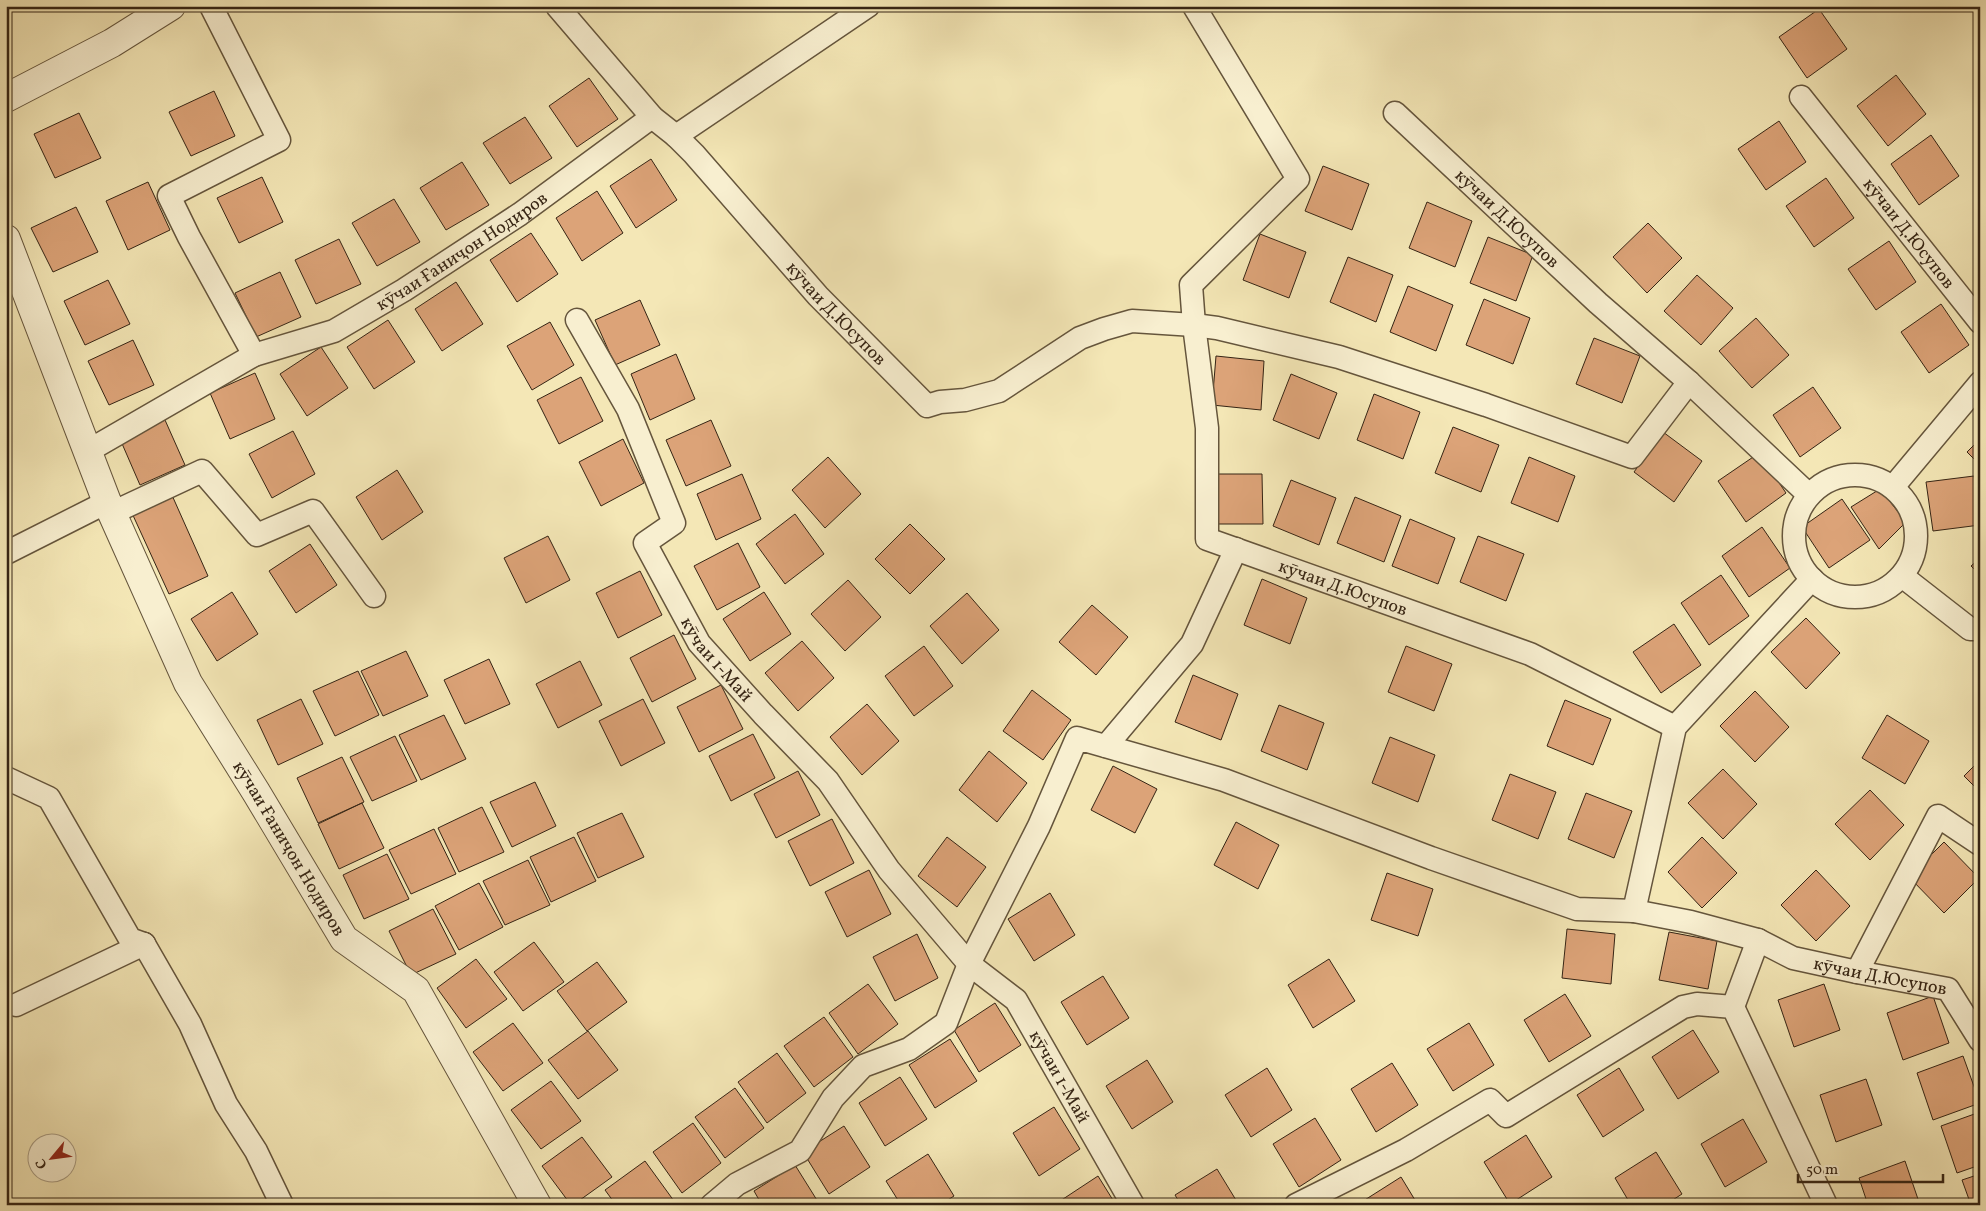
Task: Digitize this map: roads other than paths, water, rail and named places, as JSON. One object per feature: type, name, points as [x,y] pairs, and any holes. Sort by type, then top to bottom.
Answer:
[{"type":"street","points":[[6,98],[112,43],[170,6]]},
{"type":"street","points":[[211,6],[279,140],[169,196],[189,237],[254,355]]},
{"type":"street","name":"кӯчаи Д.Юсупов","points":[[557,6],[652,117],[676,136],[818,296],[927,406],[940,402],[965,400],[999,391],[1080,338],[1132,321],[1217,328],[1339,357],[1486,404],[1632,457],[1689,382]]},
{"type":"street","points":[[676,136],[868,6]]},
{"type":"street","points":[[1194,6],[1298,179],[1190,285],[1194,325]]},
{"type":"street","name":"кӯчаи Д.Юсупов","points":[[1801,97],[1980,322]]},
{"type":"street","name":"кӯчаи Д.Юсупов","points":[[1395,113],[1598,303],[1689,382],[1809,495]]},
{"type":"street","name":"кӯчаи Ғаниҷон Нодиров","points":[[88,451],[254,355],[334,331],[404,290],[520,214],[652,117]]},
{"type":"street","name":"кӯчаи Ғаниҷон Нодиров","points":[[6,239],[109,507],[188,683],[344,939],[416,990],[537,1205]]},
{"type":"street","name":"кӯчаи 1-Май","points":[[578,320],[628,409],[674,523],[644,543],[699,643],[763,714],[828,781],[889,870],[969,964],[1016,1000],[1133,1205]]},
{"type":"street","name":"кӯчаи Д.Юсупов","points":[[1194,325],[1207,428],[1207,539],[1530,654],[1675,727]]},
{"type":"street","points":[[1893,487],[1980,383]]},
{"type":"street","points":[[6,553],[109,507],[202,472],[257,535],[313,511],[374,596]]},
{"type":"street","points":[[1850,474],[1873,477],[1893,487],[1909,506],[1917,530],[1914,555],[1902,576],[1882,592],[1857,597],[1833,593],[1812,579],[1799,560],[1794,537],[1798,515],[1809,495],[1827,481],[1850,474]]},
{"type":"street","points":[[1106,746],[1192,644],[1236,549]]},
{"type":"street","points":[[1902,576],[1970,630],[1980,629]]},
{"type":"street","points":[[1634,912],[1675,727],[1812,579]]},
{"type":"street","name":"кӯчаи Д.Юсупов","points":[[969,964],[1039,826],[1077,738],[1224,780],[1432,858],[1577,909],[1634,912],[1691,922],[1758,940],[1793,958],[1948,989],[1980,1040]]},
{"type":"street","points":[[6,778],[49,798],[130,939],[144,944],[190,1024],[226,1104],[256,1152],[282,1205]]},
{"type":"street","points":[[1857,972],[1938,816],[1980,844]]},
{"type":"street","points":[[1758,940],[1734,1007],[1826,1205]]},
{"type":"street","points":[[16,1004],[144,944]]},
{"type":"street","points":[[712,1205],[737,1184],[800,1151],[833,1098],[863,1066],[910,1049],[946,1023],[969,964]]},
{"type":"street","points":[[1300,1204],[1406,1150],[1490,1100],[1506,1116],[1683,1007],[1697,1004],[1734,1007]]}]
